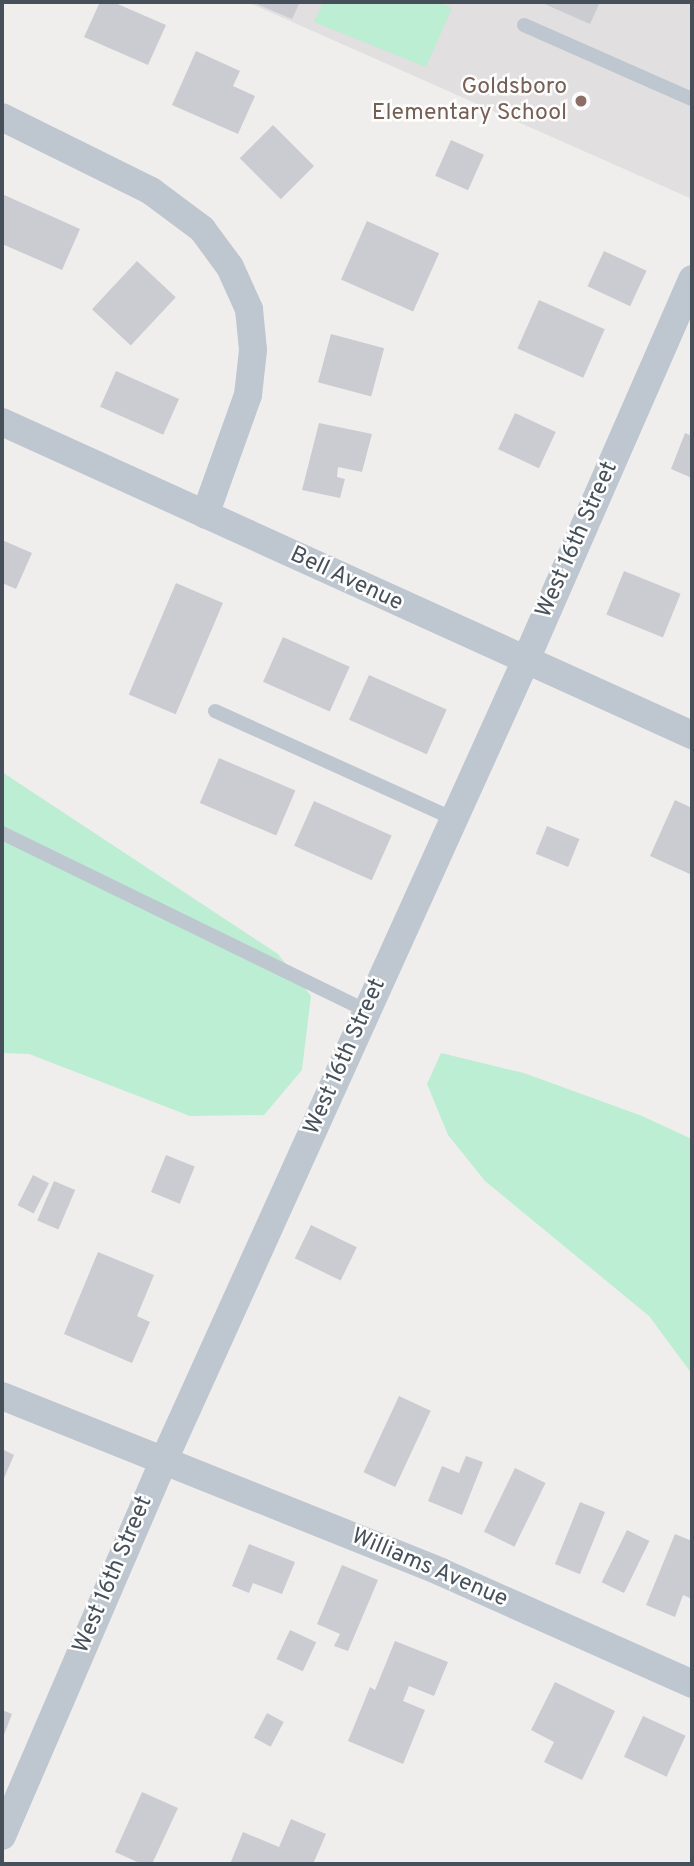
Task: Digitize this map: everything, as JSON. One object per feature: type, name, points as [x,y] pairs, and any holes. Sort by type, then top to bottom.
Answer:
[{"type":"street","points":[[2,117],[151,191],[202,229],[230,267],[249,309],[253,350],[248,395],[205,515]]},
{"type":"street","name":"West 16th Street","points":[[2,1836],[163,1462],[525,662],[692,279]]},
{"type":"street","name":"Bell Avenue","points":[[2,422],[525,662],[692,735]]},
{"type":"street","name":"Williams Avenue","points":[[2,1396],[441,1572],[692,1684]]},
{"type":"lane","points":[[524,25],[692,99]]},
{"type":"lane","points":[[215,711],[454,819]]},
{"type":"lane","points":[[2,833],[367,1011]]},
{"type":"shaded area","name":"Goldsboro Elementary School","points":[[247,2],[692,2],[692,199]]},
{"type":"green space","points":[[323,2],[438,2],[452,8],[426,67],[314,22]]},
{"type":"green space","points":[[2,772],[278,954],[311,996],[302,1070],[264,1115],[190,1116],[29,1054],[2,1053]]},
{"type":"green space","points":[[441,1053],[524,1073],[642,1116],[692,1139],[692,1374],[649,1316],[485,1181],[448,1135],[427,1084]]},
{"type":"building","points":[[100,2],[113,2],[166,25],[148,65],[84,37]]},
{"type":"building","points":[[252,2],[300,2],[292,19]]},
{"type":"building","points":[[540,2],[600,2],[590,24]]},
{"type":"building","points":[[196,51],[240,71],[233,86],[255,96],[238,134],[172,105]]},
{"type":"building","points":[[273,125],[314,166],[281,199],[240,158]]},
{"type":"building","points":[[451,140],[484,155],[468,190],[435,176]]},
{"type":"building","points":[[2,194],[80,229],[62,270],[2,244]]},
{"type":"building","points":[[367,221],[439,253],[413,312],[341,279]]},
{"type":"building","points":[[604,251],[647,271],[630,306],[588,286]]},
{"type":"building","points":[[137,261],[176,297],[131,345],[92,309]]},
{"type":"building","points":[[539,300],[605,329],[583,378],[517,348]]},
{"type":"building","points":[[331,334],[384,348],[371,397],[318,382]]},
{"type":"building","points":[[116,371],[179,399],[163,435],[100,407]]},
{"type":"building","points":[[515,413],[556,432],[539,468],[498,449]]},
{"type":"building","points":[[319,423],[372,434],[362,472],[338,467],[337,477],[345,479],[340,498],[302,490]]},
{"type":"building","points":[[685,433],[692,436],[692,478],[671,469]]},
{"type":"building","points":[[2,540],[32,553],[16,589],[2,583]]},
{"type":"building","points":[[624,571],[681,594],[663,637],[606,615]]},
{"type":"building","points":[[176,583],[223,603],[176,714],[129,694]]},
{"type":"building","points":[[283,637],[350,667],[330,711],[263,682]]},
{"type":"building","points":[[369,675],[447,710],[427,754],[349,720]]},
{"type":"building","points":[[219,758],[295,790],[276,836],[200,803]]},
{"type":"building","points":[[675,800],[692,808],[692,875],[650,856]]},
{"type":"building","points":[[314,801],[392,836],[372,880],[294,846]]},
{"type":"building","points":[[547,826],[579,839],[568,867],[536,854]]},
{"type":"building","points":[[166,1155],[195,1167],[180,1204],[151,1192]]},
{"type":"building","points":[[33,1175],[49,1183],[34,1213],[18,1205]]},
{"type":"building","points":[[54,1181],[75,1190],[58,1230],[37,1221]]},
{"type":"building","points":[[311,1225],[357,1247],[341,1281],[295,1258]]},
{"type":"building","points":[[98,1252],[154,1275],[137,1316],[150,1322],[132,1363],[64,1334]]},
{"type":"building","points":[[399,1396],[431,1411],[395,1487],[364,1472]]},
{"type":"building","points":[[2,1449],[14,1455],[2,1483]]},
{"type":"building","points":[[466,1456],[483,1462],[462,1515],[428,1501],[442,1466],[459,1473]]},
{"type":"building","points":[[515,1468],[546,1483],[514,1547],[484,1532]]},
{"type":"building","points":[[580,1502],[605,1512],[580,1574],[555,1564]]},
{"type":"building","points":[[627,1530],[649,1541],[624,1593],[602,1582]]},
{"type":"building","points":[[675,1534],[692,1541],[692,1599],[683,1595],[675,1617],[646,1605]]},
{"type":"building","points":[[249,1544],[295,1562],[282,1594],[253,1583],[249,1593],[232,1586]]},
{"type":"building","points":[[342,1565],[378,1580],[348,1651],[334,1646],[340,1634],[317,1624]]},
{"type":"building","points":[[290,1630],[316,1642],[303,1671],[276,1659]]},
{"type":"building","points":[[395,1641],[448,1662],[434,1696],[409,1686],[403,1701],[425,1710],[403,1764],[348,1741],[370,1687],[375,1690]]},
{"type":"building","points":[[555,1682],[615,1711],[582,1780],[544,1762],[554,1742],[531,1730]]},
{"type":"building","points":[[2,1710],[12,1714],[2,1740]]},
{"type":"building","points":[[267,1713],[284,1722],[271,1747],[254,1738]]},
{"type":"building","points":[[643,1716],[686,1736],[667,1777],[624,1757]]},
{"type":"building","points":[[142,1792],[178,1808],[152,1864],[142,1864],[115,1852]]},
{"type":"building","points":[[291,1819],[326,1834],[313,1864],[230,1864],[243,1832],[279,1847]]},
{"type":"place","name":"Goldsboro Elementary School","points":[[581,101]]}]
